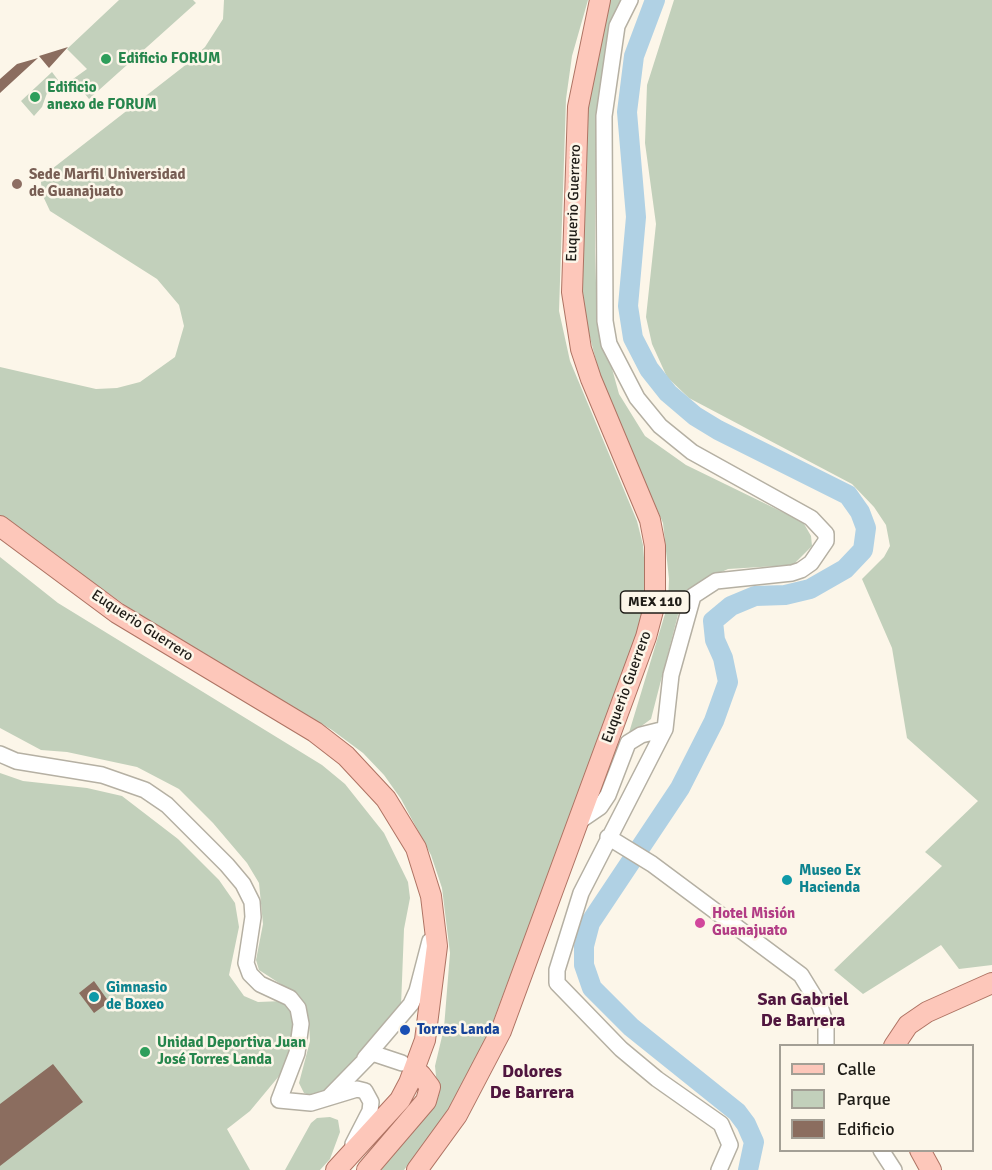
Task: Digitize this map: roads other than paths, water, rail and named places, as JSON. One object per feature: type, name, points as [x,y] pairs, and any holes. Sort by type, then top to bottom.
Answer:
[{"type":"main road","name":"Euquerio Guerrero","points":[[417,1170],[457,1115],[501,1031],[645,637],[655,603],[657,578],[655,546],[650,520],[591,379],[581,349],[572,292],[578,107],[600,0]]},
{"type":"main road","name":"Euquerio Guerrero","points":[[0,526],[117,613],[315,732],[346,756],[386,799],[416,848],[425,871],[435,924],[436,946],[432,998],[425,1040],[400,1100],[340,1167]]},
{"type":"main road","points":[[895,1044],[908,1025],[927,1012],[992,983]]},
{"type":"main road","points":[[368,1170],[426,1101],[430,1087],[421,1075]]},
{"type":"main road","points":[[921,1152],[931,1170]]},
{"type":"street","points":[[630,0],[617,26],[604,116],[605,321],[609,344],[637,398],[660,426],[692,452],[811,518],[826,534],[826,541],[811,563],[801,570],[792,573],[716,581],[693,596],[671,675],[665,729],[581,893],[557,970],[556,983],[621,1049],[657,1079],[721,1124],[730,1145],[719,1170]]},
{"type":"street","points":[[578,822],[600,807],[609,795],[628,743],[641,735],[665,729]]},
{"type":"street","points":[[0,754],[16,761],[102,775],[145,790],[167,806],[243,884],[252,902],[253,916],[246,963],[250,974],[260,984],[290,998],[298,1008],[300,1024],[297,1053],[279,1100],[311,1103],[357,1089],[365,1091],[371,1102],[370,1111],[340,1167]]},
{"type":"street","points":[[608,837],[652,864],[801,975],[820,1006],[826,1025],[826,1044]]},
{"type":"street","points":[[330,1096],[365,1058],[414,998],[435,924]]},
{"type":"street","points":[[365,1058],[378,1052],[402,1063]]},
{"type":"street","points":[[882,1152],[894,1170]]},
{"type":"waterway","points":[[655,0],[634,56],[627,112],[636,217],[628,306],[633,338],[649,369],[668,393],[695,416],[718,430],[848,495],[860,512],[866,528],[863,550],[845,569],[810,589],[785,595],[755,596],[731,606],[713,621],[715,640],[723,658],[728,682],[714,721],[680,788],[590,923],[584,946],[584,965],[592,988],[631,1027],[737,1112],[746,1124],[754,1142],[748,1170]]},
{"type":"place","name":"Edificio FORUM","points":[[106,59]]},
{"type":"place","name":"Edificio anexo de FORUM","points":[[35,97]]},
{"type":"place","name":"Sede Marfil Universidad de Guanajuato","points":[[17,184]]},
{"type":"place","name":"Museo Ex Hacienda","points":[[787,880]]},
{"type":"place","name":"Hotel Misión Guanajuato","points":[[700,923]]},
{"type":"place","name":"Gimnasio de Boxeo","points":[[94,997]]},
{"type":"place","name":"Torres Landa","points":[[405,1030]]},
{"type":"place","name":"Unidad Deportiva Juan José Torres Landa","points":[[145,1052]]},
{"type":"district","name":"San Gabriel De Barrera","points":[[803,1010]]},
{"type":"district","name":"Dolores De Barrera","points":[[532,1082]]}]
